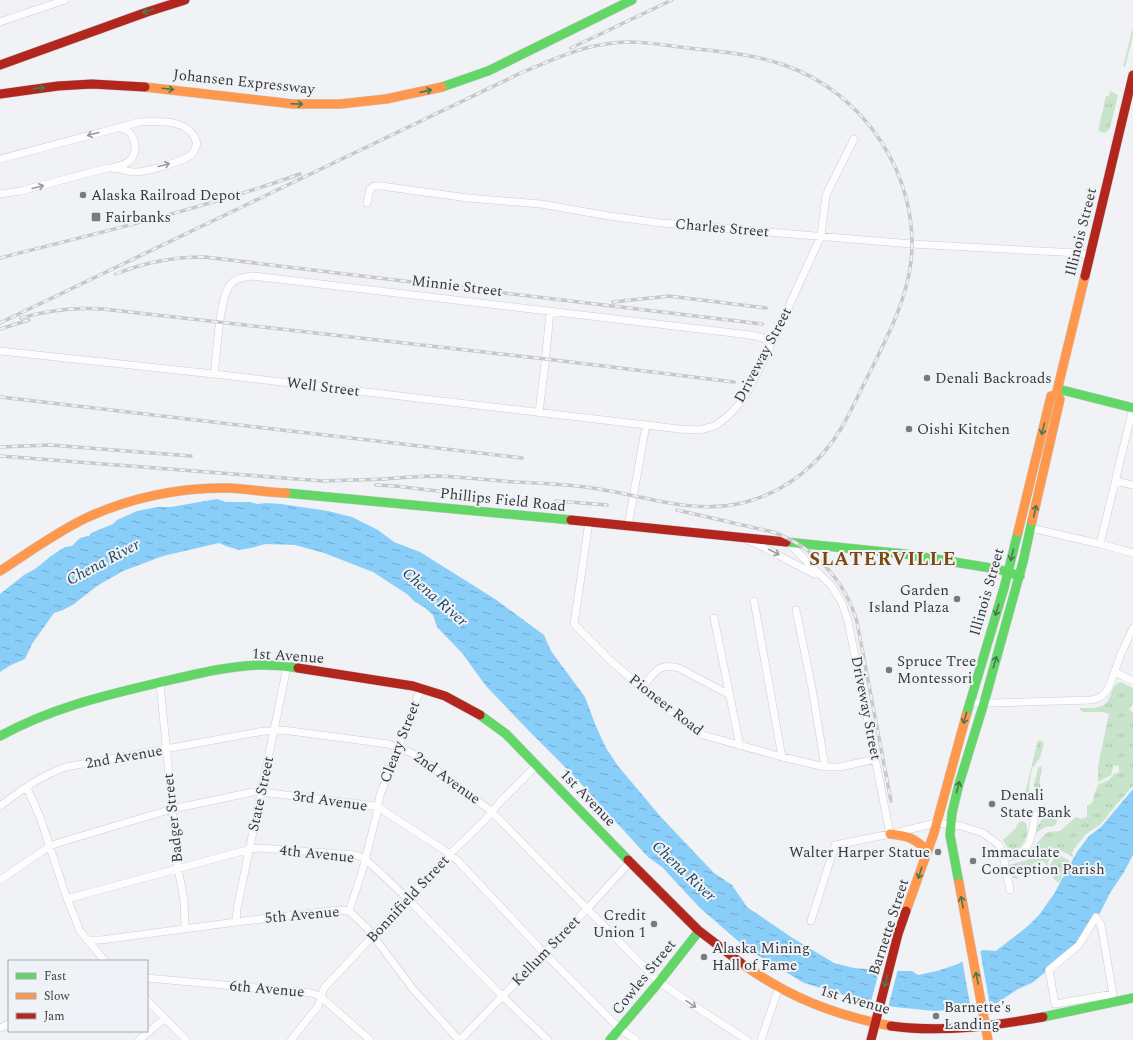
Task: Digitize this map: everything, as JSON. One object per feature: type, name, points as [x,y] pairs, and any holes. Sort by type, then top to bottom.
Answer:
[{"type":"main road","points":[[0,65],[147,12],[185,0]]},
{"type":"main road","name":"Johansen Expressway","points":[[0,94],[58,86],[92,84],[148,87],[293,104],[340,104],[386,99],[439,88],[488,71],[632,0]]},
{"type":"main road","name":"Illinois Street","points":[[988,1040],[950,835],[950,825],[959,784],[1020,576],[1060,399],[1057,392],[1133,75]]},
{"type":"main road","points":[[1057,392],[1133,408]]},
{"type":"main road","name":"Illinois Street","points":[[936,823],[1008,572],[1051,396],[1057,392]]},
{"type":"main road","name":"Phillips Field Road","points":[[0,571],[52,536],[98,512],[140,498],[172,492],[195,489],[242,488],[905,554],[998,569],[1020,576]]},
{"type":"main road","name":"1st Avenue","points":[[0,736],[27,721],[62,707],[222,669],[263,665],[286,667],[315,670],[421,688],[459,702],[491,721],[506,734],[699,931],[726,952],[779,987],[821,1006],[875,1023],[907,1028],[930,1029],[954,1028],[985,1021],[1026,1019],[1133,998]]},
{"type":"main road","name":"Barnette Street","points":[[871,1040],[898,934],[920,876],[936,823]]},
{"type":"main road","points":[[890,834],[909,836],[919,841],[928,851]]},
{"type":"main road","name":"Cowles Street","points":[[610,1040],[659,982],[699,931]]},
{"type":"street","points":[[0,22],[65,0]]},
{"type":"street","points":[[0,159],[116,128],[145,122],[181,125],[192,132],[197,144],[193,153],[182,160],[140,172],[114,168]]},
{"type":"street","points":[[0,194],[20,191],[114,168],[129,161],[132,158],[134,149],[133,138],[130,131],[123,128],[116,128]]},
{"type":"street","name":"Driveway Street","points":[[646,425],[700,430],[714,426],[728,416],[740,403],[749,389],[772,343],[821,236],[826,195],[854,139]]},
{"type":"street","name":"Charles Street","points":[[367,203],[370,189],[374,186],[381,186],[468,198],[540,204],[661,223],[912,244],[1078,253],[1090,255]]},
{"type":"street","name":"Minnie Street","points":[[214,374],[224,298],[230,285],[239,278],[252,276],[750,335],[763,338],[772,343]]},
{"type":"street","points":[[539,412],[550,312]]},
{"type":"street","name":"Well Street","points":[[0,351],[214,374],[646,425]]},
{"type":"street","points":[[1100,544],[1133,408]]},
{"type":"street","points":[[628,526],[646,425]]},
{"type":"street","points":[[1116,481],[1133,485]]},
{"type":"street","name":"Pioneer Road","points":[[589,522],[574,624],[612,662],[675,716],[703,735],[740,746],[825,767],[840,767],[876,759]]},
{"type":"street","points":[[1031,528],[1133,553]]},
{"type":"street","name":"Driveway Street","points":[[738,537],[759,545],[806,569],[831,585]]},
{"type":"street","name":"Driveway Street","points":[[788,542],[831,585],[842,603],[848,621],[890,834]]},
{"type":"street","points":[[754,601],[782,757]]},
{"type":"street","points":[[796,610],[812,688],[825,767]]},
{"type":"street","points":[[714,618],[740,746]]},
{"type":"street","points":[[970,703],[1091,700],[1099,698],[1105,693],[1133,628]]},
{"type":"street","points":[[642,687],[660,668],[665,665],[679,668],[730,695]]},
{"type":"street","name":"State Street","points":[[236,922],[237,909],[286,667]]},
{"type":"street","points":[[1115,672],[1133,681]]},
{"type":"street","name":"Badger Street","points":[[160,683],[178,868],[184,901],[185,928]]},
{"type":"street","name":"Cleary Street","points":[[349,912],[365,859],[380,795],[421,688]]},
{"type":"street","name":"2nd Avenue","points":[[0,806],[56,770],[66,767],[273,730],[334,736],[388,744],[398,747],[419,757],[492,811],[659,982],[747,1040]]},
{"type":"street","name":"Bonnifield Street","points":[[291,1040],[318,1006],[320,996],[324,988],[450,854],[536,766]]},
{"type":"street","points":[[27,788],[40,817],[67,899],[80,931],[105,960]]},
{"type":"street","name":"3rd Avenue","points":[[0,880],[50,846],[172,808],[253,792],[378,807],[450,854],[458,861],[544,953],[620,1029],[636,1040]]},
{"type":"street","points":[[1004,858],[1015,857],[1021,854],[1027,847],[1032,835],[1035,814]]},
{"type":"street","points":[[811,921],[835,845],[936,823],[961,826],[983,833],[993,839],[998,844],[1004,858],[1010,890]]},
{"type":"street","name":"4th Avenue","points":[[67,899],[250,849],[260,848],[356,856],[365,859],[408,899],[502,996],[548,1040]]},
{"type":"street","name":"Kellum Street","points":[[460,1040],[588,908],[630,862]]},
{"type":"street","name":"5th Avenue","points":[[87,940],[101,940],[185,928],[338,910],[349,912],[374,936],[413,989],[460,1040]]},
{"type":"street","points":[[1096,917],[1101,925],[1113,994],[1055,1004],[1049,970],[1079,945],[1096,917]]},
{"type":"street","name":"6th Avenue","points":[[148,978],[320,996],[370,1040]]},
{"type":"street","points":[[760,1040],[779,987]]},
{"type":"street","points":[[148,1001],[186,1040]]},
{"type":"street","points":[[139,1040],[164,1019]]},
{"type":"green space","points":[[1133,27],[1133,35],[1125,67],[1123,67]]},
{"type":"green space","points":[[1110,91],[1118,95],[1110,128],[1105,133],[1098,131],[1106,96],[1109,96]]},
{"type":"green space","points":[[1120,682],[1133,688],[1133,704],[1129,709],[1133,713],[1133,786],[1100,825],[1086,834],[1074,849],[1072,853],[1073,857],[1060,850],[1053,849],[1033,853],[1032,849],[1048,832],[1060,831],[1076,817],[1082,819],[1087,817],[1087,806],[1093,802],[1094,794],[1098,785],[1109,780],[1114,774],[1119,772],[1119,766],[1114,765],[1111,775],[1098,782],[1098,766],[1109,714],[1103,712],[1083,712],[1080,708],[1094,708],[1103,705],[1108,700],[1113,688]]},
{"type":"green space","points":[[1038,740],[1044,743],[1040,758],[1032,768],[1029,786],[1030,796],[1025,794]]},
{"type":"green space","points":[[1041,766],[1042,771],[1040,782],[1042,792],[1036,794],[1034,784],[1038,768]]},
{"type":"green space","points":[[1051,818],[1057,820],[1054,826],[1045,827],[1035,834],[1036,829],[1042,819]]},
{"type":"green space","points":[[1021,821],[1025,822],[1027,827],[1027,836],[1022,845],[1011,853],[1003,840]]},
{"type":"green space","points":[[1046,854],[1050,856],[1047,866],[1043,861],[1035,863],[1034,870],[1027,867],[1015,875],[1018,878],[1017,879],[1013,878],[1010,865]]},
{"type":"green space","points":[[1061,856],[1070,861],[1059,883],[1054,879],[1050,865],[1054,858]]},
{"type":"water","name":"Chena River","points":[[217,499],[226,502],[281,504],[328,511],[352,517],[378,530],[394,542],[420,552],[495,599],[544,635],[551,651],[585,697],[606,748],[618,766],[660,816],[714,873],[732,885],[747,907],[791,937],[834,963],[854,968],[912,971],[918,975],[958,964],[983,950],[996,951],[1028,926],[1039,915],[1054,894],[1077,852],[1089,836],[1101,827],[1133,789],[1133,855],[1101,911],[1079,945],[1032,983],[1018,989],[997,1003],[968,1009],[934,1011],[870,1003],[804,983],[746,948],[699,907],[662,867],[648,857],[573,775],[486,686],[462,653],[437,627],[433,615],[407,594],[373,572],[324,553],[295,545],[265,544],[239,550],[219,543],[163,556],[123,571],[97,586],[74,604],[54,613],[32,644],[25,659],[0,672],[0,594],[24,575],[35,569],[65,547],[72,546],[80,538],[89,536],[91,533],[113,524],[117,520],[137,511]]},
{"type":"pier","points":[[980,950],[990,1006],[971,1010],[962,959]]},
{"type":"pier","points":[[880,968],[898,969],[888,1008],[870,1005]]},
{"type":"railway","points":[[571,48],[672,0]]},
{"type":"railway","points":[[382,479],[436,476],[563,485],[611,491],[688,506],[726,506],[746,502],[775,491],[802,474],[834,440],[886,340],[899,309],[911,261],[911,229],[906,198],[896,169],[881,141],[862,116],[839,95],[813,78],[784,65],[761,58],[725,52],[637,42],[595,46],[562,56],[521,73]]},
{"type":"railway","points":[[0,323],[525,71]]},
{"type":"railway","points":[[0,258],[189,209],[263,187],[300,174]]},
{"type":"railway","points":[[116,274],[138,266],[160,261],[205,257],[762,324]]},
{"type":"railway","points":[[613,302],[669,296],[766,308]]},
{"type":"railway","points":[[21,318],[62,310],[82,308],[103,309],[546,359],[734,382]]},
{"type":"railway","points":[[0,329],[29,320]]},
{"type":"railway","points":[[0,397],[522,458]]},
{"type":"railway","points":[[0,447],[50,445],[191,456]]},
{"type":"railway","points":[[0,456],[323,481],[387,479]]},
{"type":"railway","points":[[376,485],[455,493]]},
{"type":"railway","points":[[556,501],[607,505]]},
{"type":"railway","points":[[677,510],[773,532],[788,538],[802,546],[814,556],[836,579],[845,592],[857,622],[891,801]]},
{"type":"traffic: fast","points":[[442,87],[488,71],[632,0]]},
{"type":"traffic: fast","points":[[1058,389],[1133,408]]},
{"type":"traffic: fast","points":[[286,493],[571,520]]},
{"type":"traffic: fast","points":[[959,883],[950,835],[952,813],[1023,562],[1032,521]]},
{"type":"traffic: fast","points":[[966,716],[1004,588],[1018,532]]},
{"type":"traffic: fast","points":[[786,542],[905,554],[997,569],[1020,576]]},
{"type":"traffic: fast","points":[[0,736],[37,718],[56,711],[113,694],[194,674],[250,665],[272,665],[298,668]]},
{"type":"traffic: fast","points":[[480,715],[506,734],[628,860]]},
{"type":"traffic: fast","points":[[610,1040],[659,982],[699,931]]},
{"type":"traffic: fast","points":[[1043,1017],[1133,998]]},
{"type":"traffic: slow","points":[[145,87],[293,104],[340,104],[386,99],[442,87]]},
{"type":"traffic: slow","points":[[1032,521],[1060,399],[1056,395],[1085,276]]},
{"type":"traffic: slow","points":[[1018,532],[1051,396],[1056,395]]},
{"type":"traffic: slow","points":[[0,571],[86,518],[137,499],[192,489],[210,488],[286,493]]},
{"type":"traffic: slow","points":[[906,911],[934,833],[966,716]]},
{"type":"traffic: slow","points":[[890,834],[911,838],[927,851]]},
{"type":"traffic: slow","points":[[959,883],[988,1040]]},
{"type":"traffic: slow","points":[[741,963],[776,986],[812,1003],[870,1022],[891,1026]]},
{"type":"traffic: jam","points":[[0,65],[147,12],[185,0]]},
{"type":"traffic: jam","points":[[1085,276],[1133,75]]},
{"type":"traffic: jam","points":[[0,94],[58,86],[92,84],[145,87]]},
{"type":"traffic: jam","points":[[571,520],[786,542]]},
{"type":"traffic: jam","points":[[298,668],[413,686],[445,696],[480,715]]},
{"type":"traffic: jam","points":[[628,860],[698,930],[741,963]]},
{"type":"traffic: jam","points":[[871,1040],[898,934],[906,911]]},
{"type":"traffic: jam","points":[[891,1026],[929,1029],[967,1028],[1043,1017]]},
{"type":"place","name":"Alaska Railroad Depot","points":[[83,195]]},
{"type":"place","name":"Fairbanks","points":[[96,217]]},
{"type":"place","name":"Denali Backroads","points":[[927,378]]},
{"type":"place","name":"Oishi Kitchen","points":[[909,429]]},
{"type":"place","name":"Garden Island Plaza","points":[[957,599]]},
{"type":"place","name":"Spruce Tree Montessori","points":[[889,670]]},
{"type":"place","name":"Denali State Bank","points":[[992,804]]},
{"type":"place","name":"Walter Harper Statue","points":[[938,852]]},
{"type":"place","name":"Immaculate Conception Parish","points":[[973,861]]},
{"type":"place","name":"Credit Union 1","points":[[654,924]]},
{"type":"place","name":"Alaska Mining Hall of Fame","points":[[704,957]]},
{"type":"place","name":"Barnette's Landing","points":[[936,1016]]},
{"type":"district","name":"SLATERVILLE","points":[[883,559]]}]
